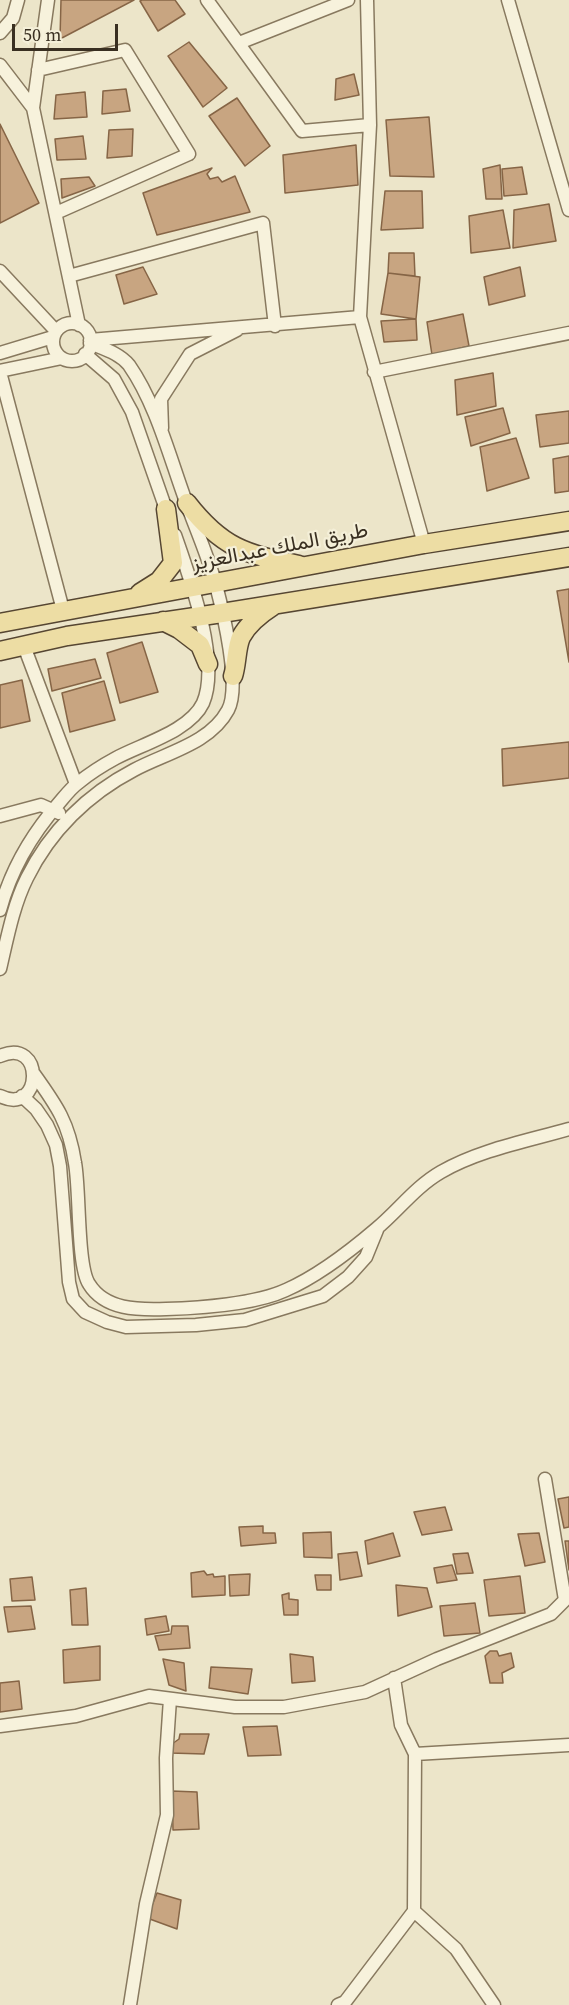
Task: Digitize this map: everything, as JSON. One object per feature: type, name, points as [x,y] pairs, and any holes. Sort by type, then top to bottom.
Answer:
[{"type":"main road","points":[[187,503],[204,525],[228,543],[263,557],[307,566]]},
{"type":"main road","points":[[131,598],[159,581],[173,563],[166,509]]},
{"type":"main road","name":"طريق الملك عبدالعزيز","points":[[0,623],[424,543],[569,521]]},
{"type":"main road","points":[[0,651],[67,636],[569,557]]},
{"type":"main road","points":[[233,676],[241,637],[254,621],[276,604]]},
{"type":"main road","points":[[162,621],[179,629],[200,645],[208,664]]},
{"type":"street","points":[[0,33],[13,18],[18,0]]},
{"type":"street","points":[[0,910],[20,857],[53,810],[76,784],[116,759],[196,716],[208,687],[208,664],[201,616],[194,588],[132,412],[114,379],[88,346],[88,334],[79,325],[33,108],[48,0]]},
{"type":"street","points":[[207,0],[302,131],[370,125]]},
{"type":"street","points":[[239,43],[348,0]]},
{"type":"street","points":[[367,0],[370,125],[360,317],[424,543]]},
{"type":"street","points":[[508,0],[569,210]]},
{"type":"street","points":[[38,70],[125,50],[189,154],[56,213]]},
{"type":"street","points":[[0,65],[33,108]]},
{"type":"street","points":[[69,276],[263,223],[275,326]]},
{"type":"street","points":[[0,271],[55,334],[54,349],[62,358]]},
{"type":"street","points":[[63,610],[0,372],[62,358],[73,361],[88,346],[243,327],[360,317]]},
{"type":"street","points":[[0,353],[55,334],[66,324],[79,325]]},
{"type":"street","points":[[162,435],[161,399],[190,354],[243,327]]},
{"type":"street","points":[[375,372],[569,333]]},
{"type":"street","points":[[0,969],[12,920],[26,879],[45,848],[76,810],[98,791],[133,770],[201,738],[218,723],[229,709],[233,695],[233,676],[216,584],[162,435],[147,399],[128,364],[117,354],[88,346]]},
{"type":"street","points":[[24,646],[76,784]]},
{"type":"street","points":[[0,816],[41,806],[69,819]]},
{"type":"street","points":[[0,1056],[13,1053],[27,1059],[34,1074],[61,1112],[70,1136],[76,1164],[83,1261],[87,1281],[97,1295],[112,1304],[130,1308],[154,1310],[200,1308],[284,1291],[311,1277],[377,1229],[408,1198],[440,1173],[480,1156],[569,1129]]},
{"type":"street","points":[[0,1096],[12,1099],[22,1096],[30,1089],[34,1074]]},
{"type":"street","points":[[22,1096],[36,1109],[47,1125],[56,1145],[60,1166],[69,1282],[73,1299],[85,1312],[106,1322],[126,1327],[148,1327],[245,1320],[323,1296],[348,1277],[366,1257],[377,1229]]},
{"type":"street","points":[[0,1726],[76,1716],[149,1696],[235,1707],[284,1707],[366,1692],[437,1659],[551,1614],[565,1600],[545,1479]]},
{"type":"street","points":[[338,2005],[345,2002],[414,1911],[415,1754],[401,1725],[394,1678]]},
{"type":"street","points":[[130,2005],[146,1904],[167,1815],[166,1758],[170,1699]]},
{"type":"street","points":[[415,1754],[569,1745]]},
{"type":"street","points":[[414,1911],[456,1949],[494,2005]]},
{"type":"building","points":[[61,0],[134,0],[60,39]]},
{"type":"building","points":[[175,0],[185,14],[158,31],[140,1]]},
{"type":"building","points":[[189,42],[227,88],[203,107],[168,56]]},
{"type":"building","points":[[354,74],[359,95],[335,100],[336,79]]},
{"type":"building","points":[[126,89],[130,111],[102,114],[103,91]]},
{"type":"building","points":[[85,92],[87,117],[54,119],[56,95]]},
{"type":"building","points":[[237,98],[270,146],[245,166],[209,116]]},
{"type":"building","points":[[429,117],[434,177],[390,176],[386,120]]},
{"type":"building","points":[[0,124],[39,203],[0,223]]},
{"type":"building","points":[[133,129],[132,156],[107,158],[109,130]]},
{"type":"building","points":[[83,136],[86,159],[57,160],[55,139]]},
{"type":"building","points":[[356,145],[358,185],[285,193],[283,155]]},
{"type":"building","points":[[500,165],[502,199],[486,199],[483,169]]},
{"type":"building","points":[[522,167],[527,194],[504,196],[502,169]]},
{"type":"building","points":[[212,168],[207,174],[210,179],[218,177],[222,182],[235,176],[250,212],[157,235],[143,193]]},
{"type":"building","points":[[89,177],[95,186],[62,198],[61,179]]},
{"type":"building","points":[[385,191],[422,191],[423,228],[381,230]]},
{"type":"building","points":[[549,204],[556,241],[513,248],[514,210]]},
{"type":"building","points":[[503,210],[510,248],[471,253],[469,216]]},
{"type":"building","points":[[389,253],[414,253],[415,276],[388,273]]},
{"type":"building","points":[[143,267],[157,294],[124,304],[116,275]]},
{"type":"building","points":[[520,267],[525,296],[489,305],[484,277]]},
{"type":"building","points":[[388,273],[420,277],[416,319],[381,314]]},
{"type":"building","points":[[463,314],[469,346],[432,355],[427,322]]},
{"type":"building","points":[[416,319],[417,340],[384,342],[381,321]]},
{"type":"building","points":[[493,373],[496,406],[457,415],[455,380]]},
{"type":"building","points":[[503,408],[510,433],[471,446],[465,417]]},
{"type":"building","points":[[569,411],[569,443],[540,447],[536,415]]},
{"type":"building","points":[[516,438],[529,478],[487,491],[480,447]]},
{"type":"building","points":[[569,456],[569,491],[555,493],[553,459]]},
{"type":"building","points":[[569,589],[569,662],[557,591]]},
{"type":"building","points":[[142,642],[158,692],[120,703],[107,653]]},
{"type":"building","points":[[95,659],[101,678],[52,691],[48,669]]},
{"type":"building","points":[[22,680],[30,721],[0,728],[0,685]]},
{"type":"building","points":[[104,681],[115,720],[70,732],[62,693]]},
{"type":"building","points":[[569,742],[569,778],[503,786],[502,749]]},
{"type":"building","points":[[569,1497],[569,1527],[564,1528],[558,1499]]},
{"type":"building","points":[[445,1507],[452,1530],[422,1535],[414,1512]]},
{"type":"building","points":[[263,1526],[263,1533],[275,1533],[276,1543],[241,1546],[239,1527]]},
{"type":"building","points":[[331,1532],[332,1558],[304,1557],[303,1533]]},
{"type":"building","points":[[393,1533],[400,1556],[368,1564],[365,1541]]},
{"type":"building","points":[[539,1533],[545,1562],[525,1566],[518,1534]]},
{"type":"building","points":[[565,1541],[569,1541],[569,1570]]},
{"type":"building","points":[[357,1552],[362,1576],[340,1580],[338,1554]]},
{"type":"building","points":[[468,1553],[473,1573],[457,1574],[453,1554]]},
{"type":"building","points":[[452,1565],[457,1580],[437,1583],[434,1568]]},
{"type":"building","points":[[204,1571],[207,1575],[213,1574],[214,1577],[225,1576],[225,1595],[192,1597],[191,1573]]},
{"type":"building","points":[[250,1574],[249,1595],[230,1596],[229,1575]]},
{"type":"building","points":[[315,1575],[331,1575],[331,1590],[317,1590]]},
{"type":"building","points":[[520,1576],[525,1613],[489,1616],[484,1580]]},
{"type":"building","points":[[32,1577],[35,1600],[12,1601],[10,1579]]},
{"type":"building","points":[[396,1585],[427,1588],[432,1607],[398,1616]]},
{"type":"building","points":[[86,1588],[88,1625],[72,1625],[70,1590]]},
{"type":"building","points":[[289,1593],[289,1599],[298,1600],[298,1615],[284,1615],[282,1595]]},
{"type":"building","points":[[475,1603],[480,1633],[444,1636],[440,1606]]},
{"type":"building","points":[[31,1606],[35,1629],[8,1632],[4,1607]]},
{"type":"building","points":[[166,1616],[169,1631],[147,1635],[145,1619]]},
{"type":"building","points":[[172,1626],[188,1626],[190,1648],[159,1650],[155,1636],[171,1634]]},
{"type":"building","points":[[100,1646],[100,1680],[64,1683],[63,1650]]},
{"type":"building","points":[[490,1651],[497,1651],[499,1656],[511,1653],[514,1667],[502,1673],[503,1683],[490,1683],[485,1656]]},
{"type":"building","points":[[290,1654],[313,1657],[315,1681],[292,1683]]},
{"type":"building","points":[[163,1659],[184,1663],[186,1691],[169,1685]]},
{"type":"building","points":[[211,1667],[252,1669],[248,1694],[209,1688]]},
{"type":"building","points":[[19,1681],[22,1709],[0,1712],[0,1683]]},
{"type":"building","points":[[277,1726],[281,1755],[248,1756],[243,1727]]},
{"type":"building","points":[[180,1734],[209,1734],[204,1754],[170,1753],[172,1744],[179,1739]]},
{"type":"building","points":[[172,1791],[197,1792],[199,1829],[173,1830]]},
{"type":"building","points":[[157,1893],[181,1900],[177,1929],[147,1918]]}]
